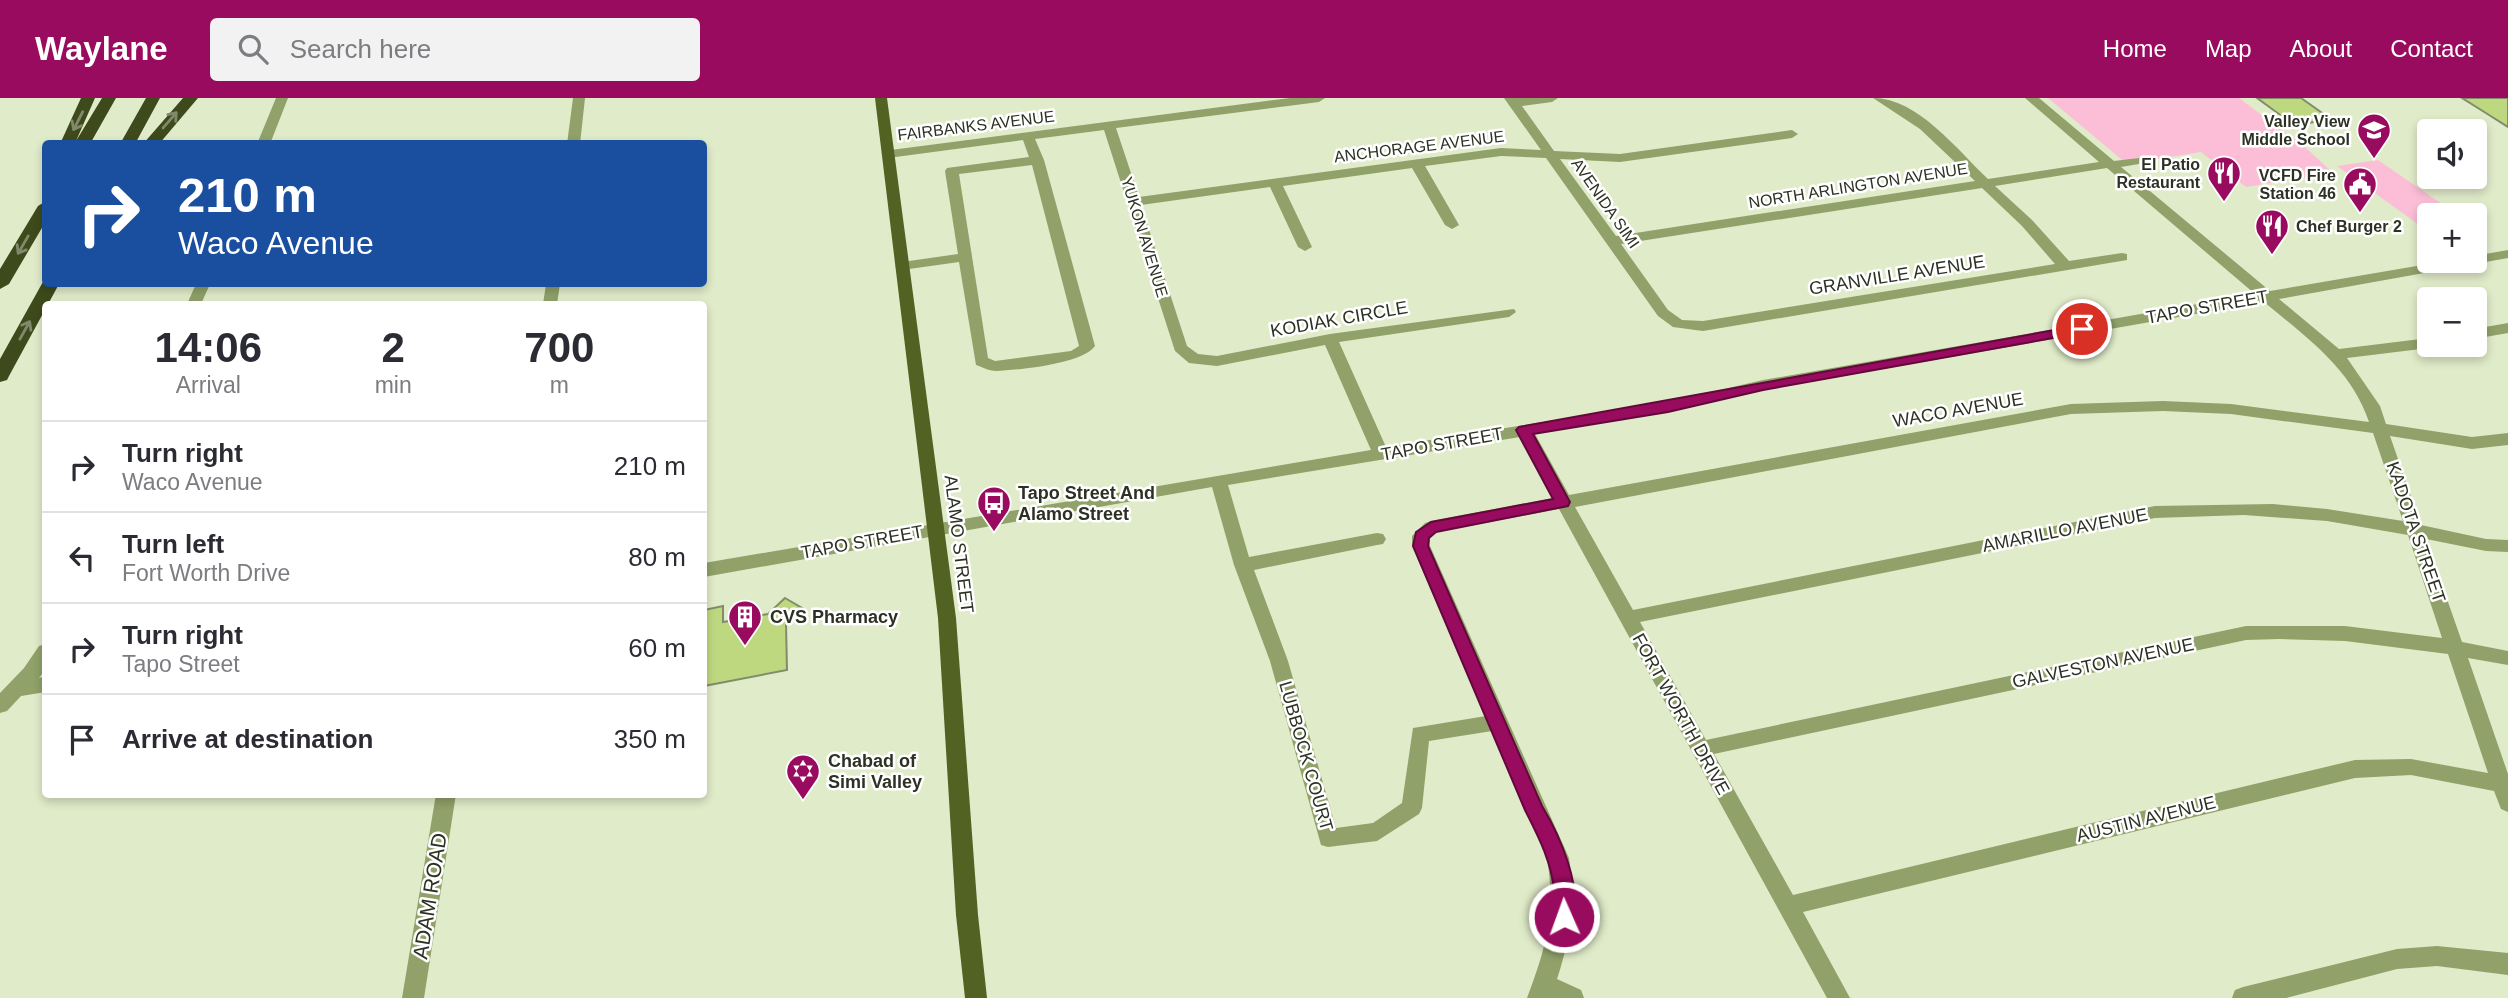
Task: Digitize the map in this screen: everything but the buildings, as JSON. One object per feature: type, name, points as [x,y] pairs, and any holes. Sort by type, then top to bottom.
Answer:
[{"type":"highway","points":[[69,140],[88,98]]},
{"type":"highway","points":[[84,140],[109,98]]},
{"type":"highway","points":[[129,140],[153,98]]},
{"type":"highway","points":[[154,140],[191,98]]},
{"type":"highway","points":[[0,284],[42,213]]},
{"type":"highway","points":[[0,376],[48,287]]},
{"type":"main road","name":"ALAMO STREET","points":[[881,98],[947,618],[967,915],[976,998]]},
{"type":"street","points":[[264,140],[282,98]]},
{"type":"street","points":[[574,140],[579,98]]},
{"type":"street","name":"FAIRBANKS AVENUE","points":[[888,154],[1110,126],[1229,104],[1319,98]]},
{"type":"street","points":[[1512,101],[1552,98]]},
{"type":"street","points":[[1879,98],[1909,114],[1924,126],[2027,223],[2066,267]]},
{"type":"street","name":"KADOTA STREET","points":[[2031,98],[2336,354],[2364,390],[2506,791]]},
{"type":"street","name":"AVENIDA SIMI","points":[[1512,101],[1662,313],[1678,324]]},
{"type":"street","name":"YUKON AVENUE","points":[[1110,126],[1180,348]]},
{"type":"street","name":"ANCHORAGE AVENUE","points":[[1134,202],[1501,152],[1587,159],[1620,158],[1792,134]]},
{"type":"street","points":[[1028,137],[1037,160],[1087,346],[1074,355],[994,366],[981,361],[951,171],[1037,160]]},
{"type":"street","name":"NORTH ARLINGTON AVENUE","points":[[1612,241],[2134,161]]},
{"type":"street","points":[[1416,163],[1452,225]]},
{"type":"street","points":[[1275,183],[1305,247]]},
{"type":"street","points":[[2487,258],[2508,254]]},
{"type":"street","points":[[902,267],[965,257]]},
{"type":"street","name":"GRANVILLE AVENUE","points":[[1678,324],[1703,326],[2122,257]]},
{"type":"street","name":"TAPO STREET","points":[[707,569],[1668,407],[1763,385],[2417,270]]},
{"type":"street","name":"KODIAK CIRCLE","points":[[1180,348],[1194,359],[1216,361],[1330,339],[1509,312]]},
{"type":"street","points":[[2487,332],[2508,328]]},
{"type":"street","points":[[1330,339],[1381,454]]},
{"type":"street","points":[[2336,354],[2417,344]]},
{"type":"street","name":"WACO AVENUE","points":[[1496,722],[1420,546],[1421,536],[1431,527],[2071,409],[2163,406],[2231,409],[2472,443],[2508,439]]},
{"type":"street","name":"FORT WORTH DRIVE","points":[[1524,430],[1839,998]]},
{"type":"street","name":"LUBBOCK COURT","points":[[1218,481],[1244,565],[1279,661],[1328,838],[1377,832],[1412,808],[1420,734],[1496,722]]},
{"type":"street","name":"AMARILLO AVENUE","points":[[1626,618],[2155,512],[2204,509],[2275,510],[2334,516],[2508,546]]},
{"type":"street","points":[[1244,565],[1377,540]]},
{"type":"street","name":"GALVESTON AVENUE","points":[[1701,749],[2246,633],[2290,629],[2342,631],[2508,658]]},
{"type":"street","points":[[4,696],[42,660]]},
{"type":"street","points":[[4,696],[42,685]]},
{"type":"street","points":[[1496,722],[1535,810],[1551,838],[1564,889],[1564,917],[1558,947],[1541,991],[1573,998]]},
{"type":"street","name":"AUSTIN AVENUE","points":[[1787,906],[2355,769],[2412,767],[2506,791]]},
{"type":"street","name":"ADAM ROAD","points":[[413,998],[445,798]]},
{"type":"street","points":[[2243,998],[2397,958],[2437,956],[2508,964]]},
{"type":"shaded area","points":[[2048,98],[2239,98],[2305,147],[2333,173],[2246,187],[2201,152],[2127,164]]},
{"type":"shaded area","points":[[2378,160],[2441,203],[2417,203],[2417,223],[2337,166]]},
{"type":"place","name":"Valley View Middle School","points":[[2374,160]]},
{"type":"place","name":"El Patio Restaurant","points":[[2224,203]]},
{"type":"place","name":"VCFD Fire Station 46","points":[[2360,214]]},
{"type":"place","name":"Chef Burger 2","points":[[2272,256]]},
{"type":"place","name":"Tapo Street And Alamo Street","points":[[994,533]]},
{"type":"place","name":"CVS Pharmacy","points":[[745,647]]},
{"type":"place","name":"Chabad of Simi Valley","points":[[803,801]]},
{"type":"route","points":[[1564,917],[1564,889],[1551,838],[1535,810],[1420,546],[1421,536],[1431,527],[1563,502],[1524,430],[1668,407],[1763,385],[2082,329]]}]
